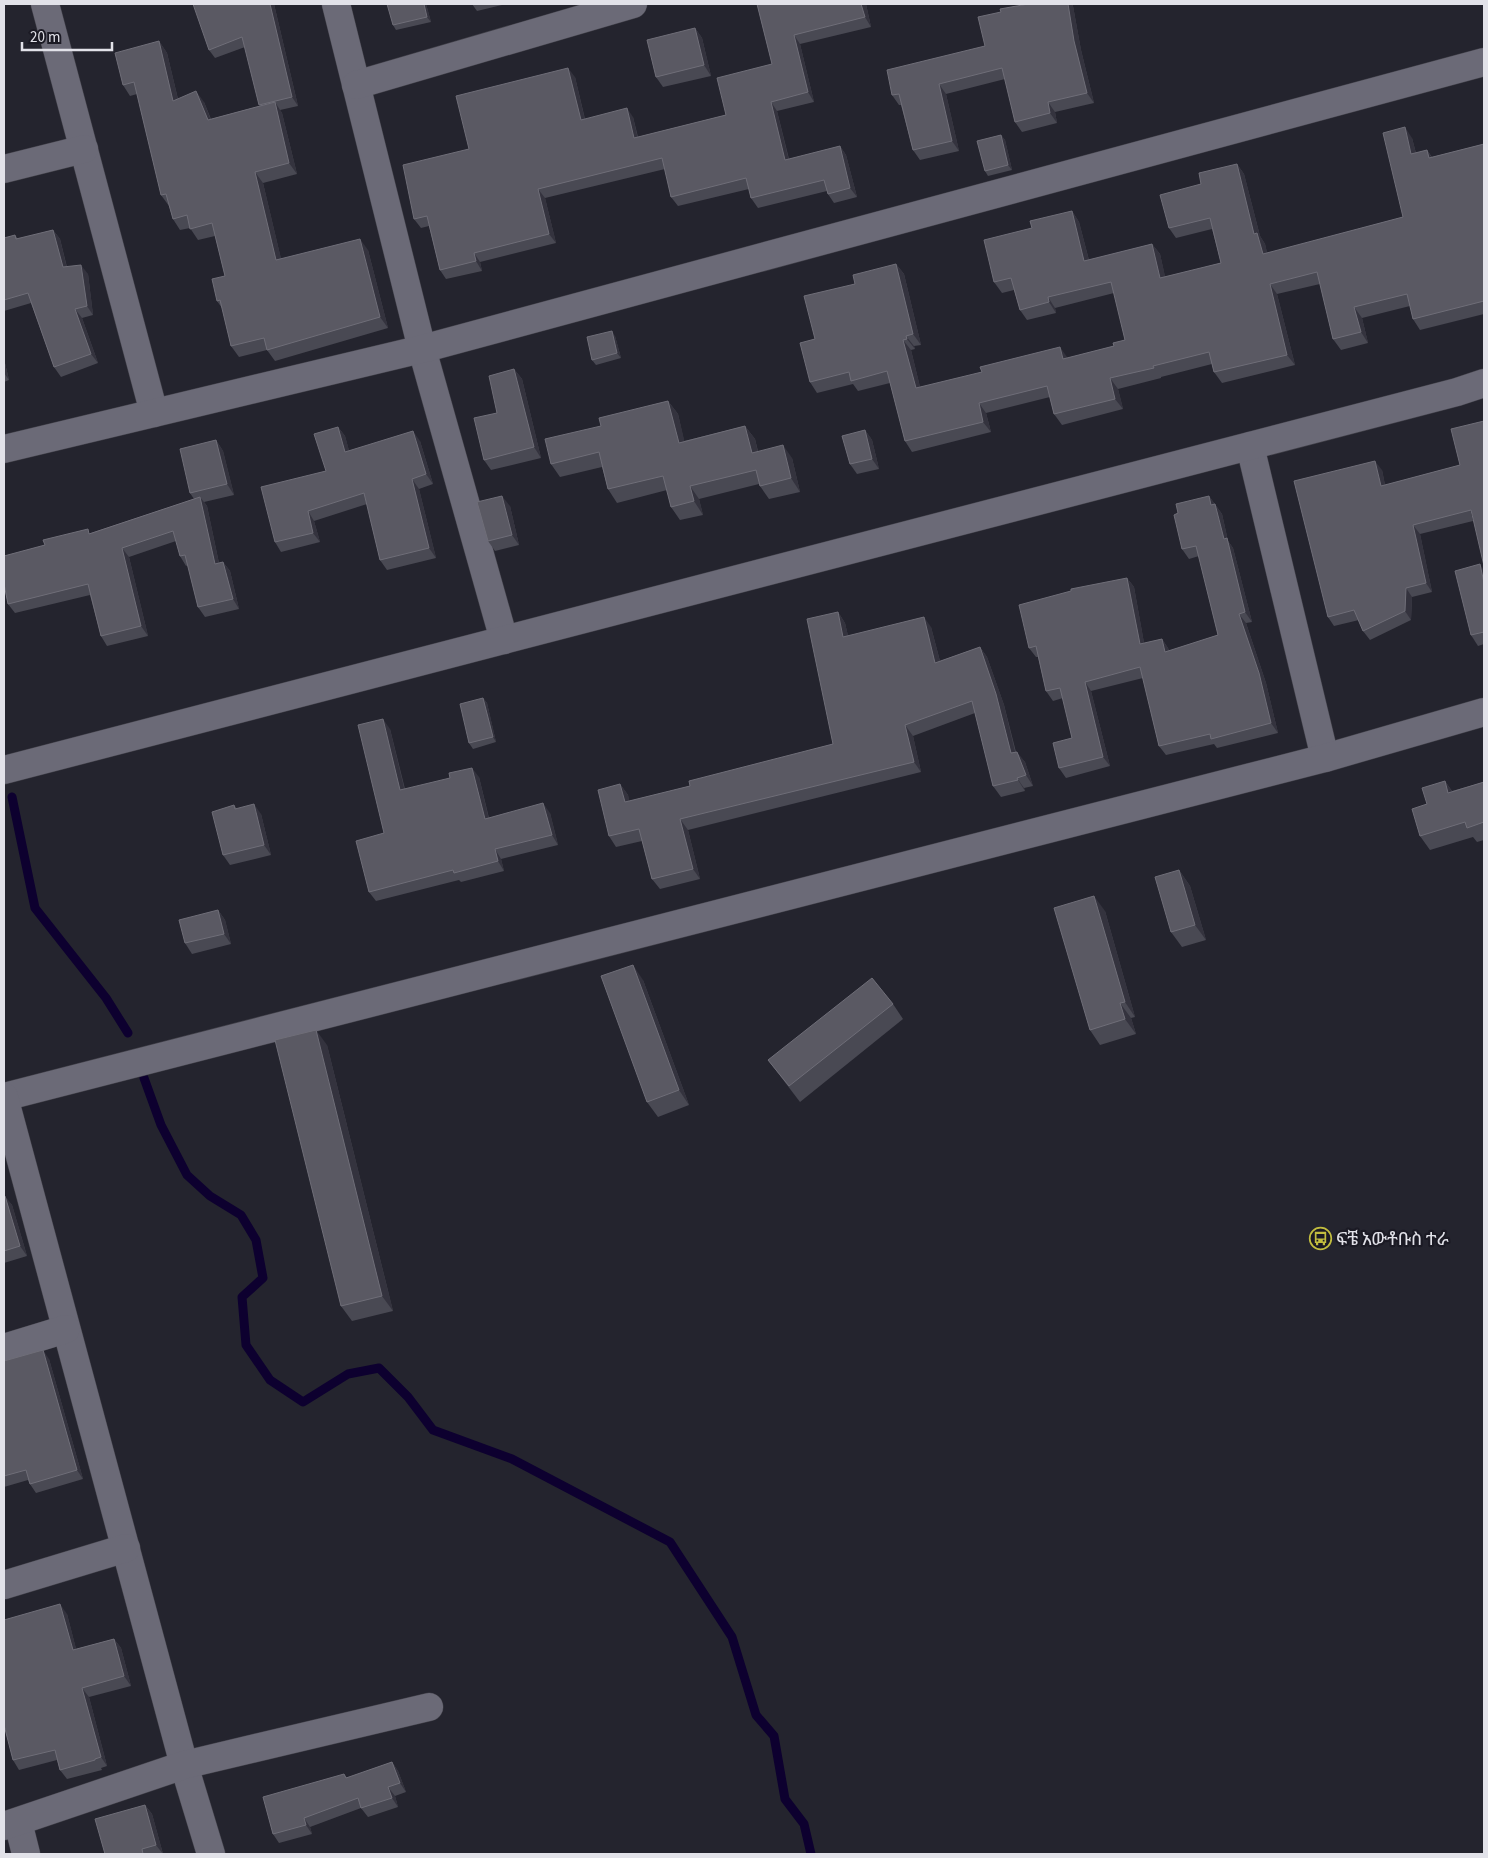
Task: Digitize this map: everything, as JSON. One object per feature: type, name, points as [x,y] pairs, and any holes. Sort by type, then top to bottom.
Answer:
[{"type":"street","points":[[45,4],[154,413]]},
{"type":"street","points":[[336,4],[422,349],[504,640]]},
{"type":"street","points":[[356,85],[633,4]]},
{"type":"street","points":[[4,449],[422,349],[1484,62]]},
{"type":"street","points":[[4,169],[84,149]]},
{"type":"street","points":[[4,770],[1484,384]]},
{"type":"street","points":[[1250,446],[1325,758]]},
{"type":"street","points":[[211,1854],[184,1765],[4,1097],[1325,758],[1484,712]]},
{"type":"street","points":[[4,1348],[66,1329]]},
{"type":"street","points":[[4,1585],[126,1548]]},
{"type":"street","points":[[26,1854],[11,1824],[184,1765],[429,1707]]},
{"type":"building","points":[[193,4],[270,4],[292,97],[259,105],[242,37],[209,50]]},
{"type":"building","points":[[387,4],[424,4],[427,17],[393,25]]},
{"type":"building","points":[[757,4],[861,4],[865,17],[794,35],[808,92],[771,102],[785,160],[840,146],[850,188],[828,194],[824,180],[751,198],[746,178],[671,197],[662,158],[538,189],[549,234],[474,253],[476,261],[440,270],[427,216],[414,219],[403,165],[469,149],[456,96],[568,68],[581,120],[627,108],[634,138],[726,115],[717,78],[772,64]]},
{"type":"building","points":[[1028,4],[1068,4],[1074,41],[1087,93],[1048,102],[1050,113],[1015,122],[1002,68],[939,84],[952,141],[913,150],[899,94],[892,95],[887,70],[985,46],[978,17],[1001,12],[1000,9]]},
{"type":"building","points":[[695,28],[704,65],[656,77],[647,40]]},
{"type":"building","points":[[159,41],[173,101],[196,91],[208,120],[275,102],[289,163],[255,172],[276,260],[360,239],[380,317],[267,350],[264,338],[231,346],[220,300],[217,301],[212,279],[225,276],[212,223],[190,229],[187,215],[173,219],[166,194],[161,195],[134,82],[123,85],[115,53]]},
{"type":"building","points":[[1405,127],[1411,154],[1427,150],[1429,158],[1484,144],[1484,301],[1413,319],[1407,294],[1354,307],[1361,332],[1333,339],[1317,272],[1270,284],[1287,355],[1214,372],[1209,352],[1153,366],[1154,368],[1110,378],[1115,399],[1054,414],[1047,386],[979,403],[983,422],[905,441],[887,371],[851,381],[849,372],[810,382],[800,343],[815,339],[804,296],[855,284],[853,275],[896,264],[913,334],[906,336],[907,339],[903,340],[916,388],[982,372],[980,367],[1060,347],[1063,359],[1114,346],[1113,343],[1125,340],[1111,282],[1048,297],[1049,302],[1020,310],[1011,278],[994,282],[984,240],[1032,228],[1030,221],[1072,211],[1084,261],[1152,244],[1160,278],[1221,263],[1210,218],[1169,228],[1160,195],[1201,184],[1199,173],[1237,164],[1254,234],[1257,233],[1263,254],[1403,217],[1383,133]]},
{"type":"building","points":[[1001,135],[1008,165],[985,171],[977,141]]},
{"type":"building","points":[[53,230],[63,267],[81,265],[87,306],[75,309],[91,354],[54,367],[28,293],[4,300],[4,238],[15,235],[16,239]]},
{"type":"building","points":[[612,331],[617,353],[592,360],[587,337]]},
{"type":"building","points":[[514,369],[534,447],[484,460],[474,418],[497,413],[489,376]]},
{"type":"building","points":[[668,401],[679,443],[745,426],[752,453],[783,445],[791,478],[760,486],[756,470],[690,486],[694,501],[671,507],[663,476],[608,489],[599,452],[551,464],[545,439],[601,426],[599,418]]},
{"type":"building","points":[[1484,421],[1484,566],[1471,510],[1413,525],[1426,583],[1406,588],[1405,611],[1363,631],[1354,610],[1328,617],[1294,481],[1375,461],[1381,486],[1460,465],[1451,429]]},
{"type":"building","points":[[338,427],[345,452],[413,431],[426,474],[412,479],[429,548],[380,560],[364,493],[308,511],[313,533],[275,542],[261,487],[326,471],[314,434]]},
{"type":"building","points":[[865,430],[872,459],[850,464],[842,436]]},
{"type":"building","points":[[216,440],[227,484],[190,493],[180,449]]},
{"type":"building","points":[[502,496],[512,535],[488,541],[477,502]]},
{"type":"building","points":[[1209,496],[1211,505],[1215,504],[1224,539],[1227,538],[1245,612],[1239,614],[1259,673],[1271,723],[1211,739],[1210,734],[1159,746],[1140,667],[1085,682],[1103,757],[1059,768],[1053,743],[1072,738],[1060,688],[1046,691],[1036,646],[1029,648],[1019,605],[1071,591],[1071,589],[1127,578],[1140,644],[1162,639],[1165,652],[1218,635],[1196,546],[1182,549],[1174,515],[1178,513],[1176,504]]},
{"type":"building","points":[[200,497],[215,564],[223,562],[233,599],[198,607],[185,555],[180,556],[173,531],[122,548],[141,626],[101,636],[88,584],[8,604],[4,584],[4,556],[45,545],[43,540],[88,529],[89,534]]},
{"type":"building","points":[[1480,564],[1484,583],[1484,632],[1471,635],[1455,571]]},
{"type":"building","points":[[838,612],[843,637],[924,617],[935,663],[980,647],[996,694],[1011,753],[1017,752],[1026,775],[1017,778],[1018,780],[993,786],[972,701],[905,725],[914,762],[680,819],[693,869],[652,879],[639,829],[609,836],[598,790],[620,784],[625,802],[690,786],[689,781],[833,744],[807,619]]},
{"type":"building","points":[[483,698],[493,737],[469,743],[460,704]]},
{"type":"building","points":[[383,719],[400,790],[450,778],[449,773],[472,768],[485,819],[543,803],[552,835],[495,849],[498,861],[454,873],[453,870],[369,892],[356,841],[384,833],[358,725]]},
{"type":"building","points":[[1445,781],[1448,793],[1484,782],[1484,822],[1467,828],[1465,822],[1420,836],[1412,809],[1427,804],[1422,788]]},
{"type":"building","points":[[254,804],[264,845],[223,855],[212,812],[234,805],[235,809]]},
{"type":"building","points":[[1179,870],[1195,925],[1171,932],[1155,877]]},
{"type":"building","points":[[1094,896],[1125,1002],[1120,1003],[1125,1019],[1090,1030],[1054,908]]},
{"type":"building","points":[[218,910],[224,934],[185,943],[179,920]]},
{"type":"building","points":[[633,965],[679,1090],[647,1102],[601,976]]},
{"type":"building","points":[[872,978],[893,1004],[789,1086],[768,1060]]},
{"type":"building","points":[[316,1030],[382,1296],[341,1306],[275,1040]]},
{"type":"building","points":[[4,1196],[20,1246],[4,1251]]},
{"type":"building","points":[[43,1350],[77,1470],[30,1484],[26,1470],[4,1476],[4,1361]]},
{"type":"building","points":[[60,1604],[73,1650],[114,1639],[124,1676],[82,1688],[101,1757],[60,1770],[55,1750],[13,1760],[4,1725],[4,1620]]},
{"type":"building","points":[[392,1762],[400,1783],[388,1787],[392,1798],[361,1808],[358,1798],[304,1818],[306,1825],[273,1834],[263,1797],[344,1774],[346,1778]]},
{"type":"building","points":[[145,1805],[156,1845],[142,1849],[143,1854],[105,1854],[95,1819]]},
{"type":"waterway","points":[[12,797],[35,908],[106,998],[128,1033]]},
{"type":"waterway","points":[[144,1078],[161,1125],[187,1175],[210,1196],[241,1215],[256,1240],[263,1278],[242,1297],[246,1345],[270,1380],[303,1402],[348,1374],[379,1368],[408,1397],[433,1430],[512,1459],[670,1542],[732,1637],[756,1715],[774,1736],[785,1799],[804,1824],[811,1854]]},
{"type":"place","name":"ፍቼ አውቶቡስ ተራ","points":[[1320,1239]]}]
